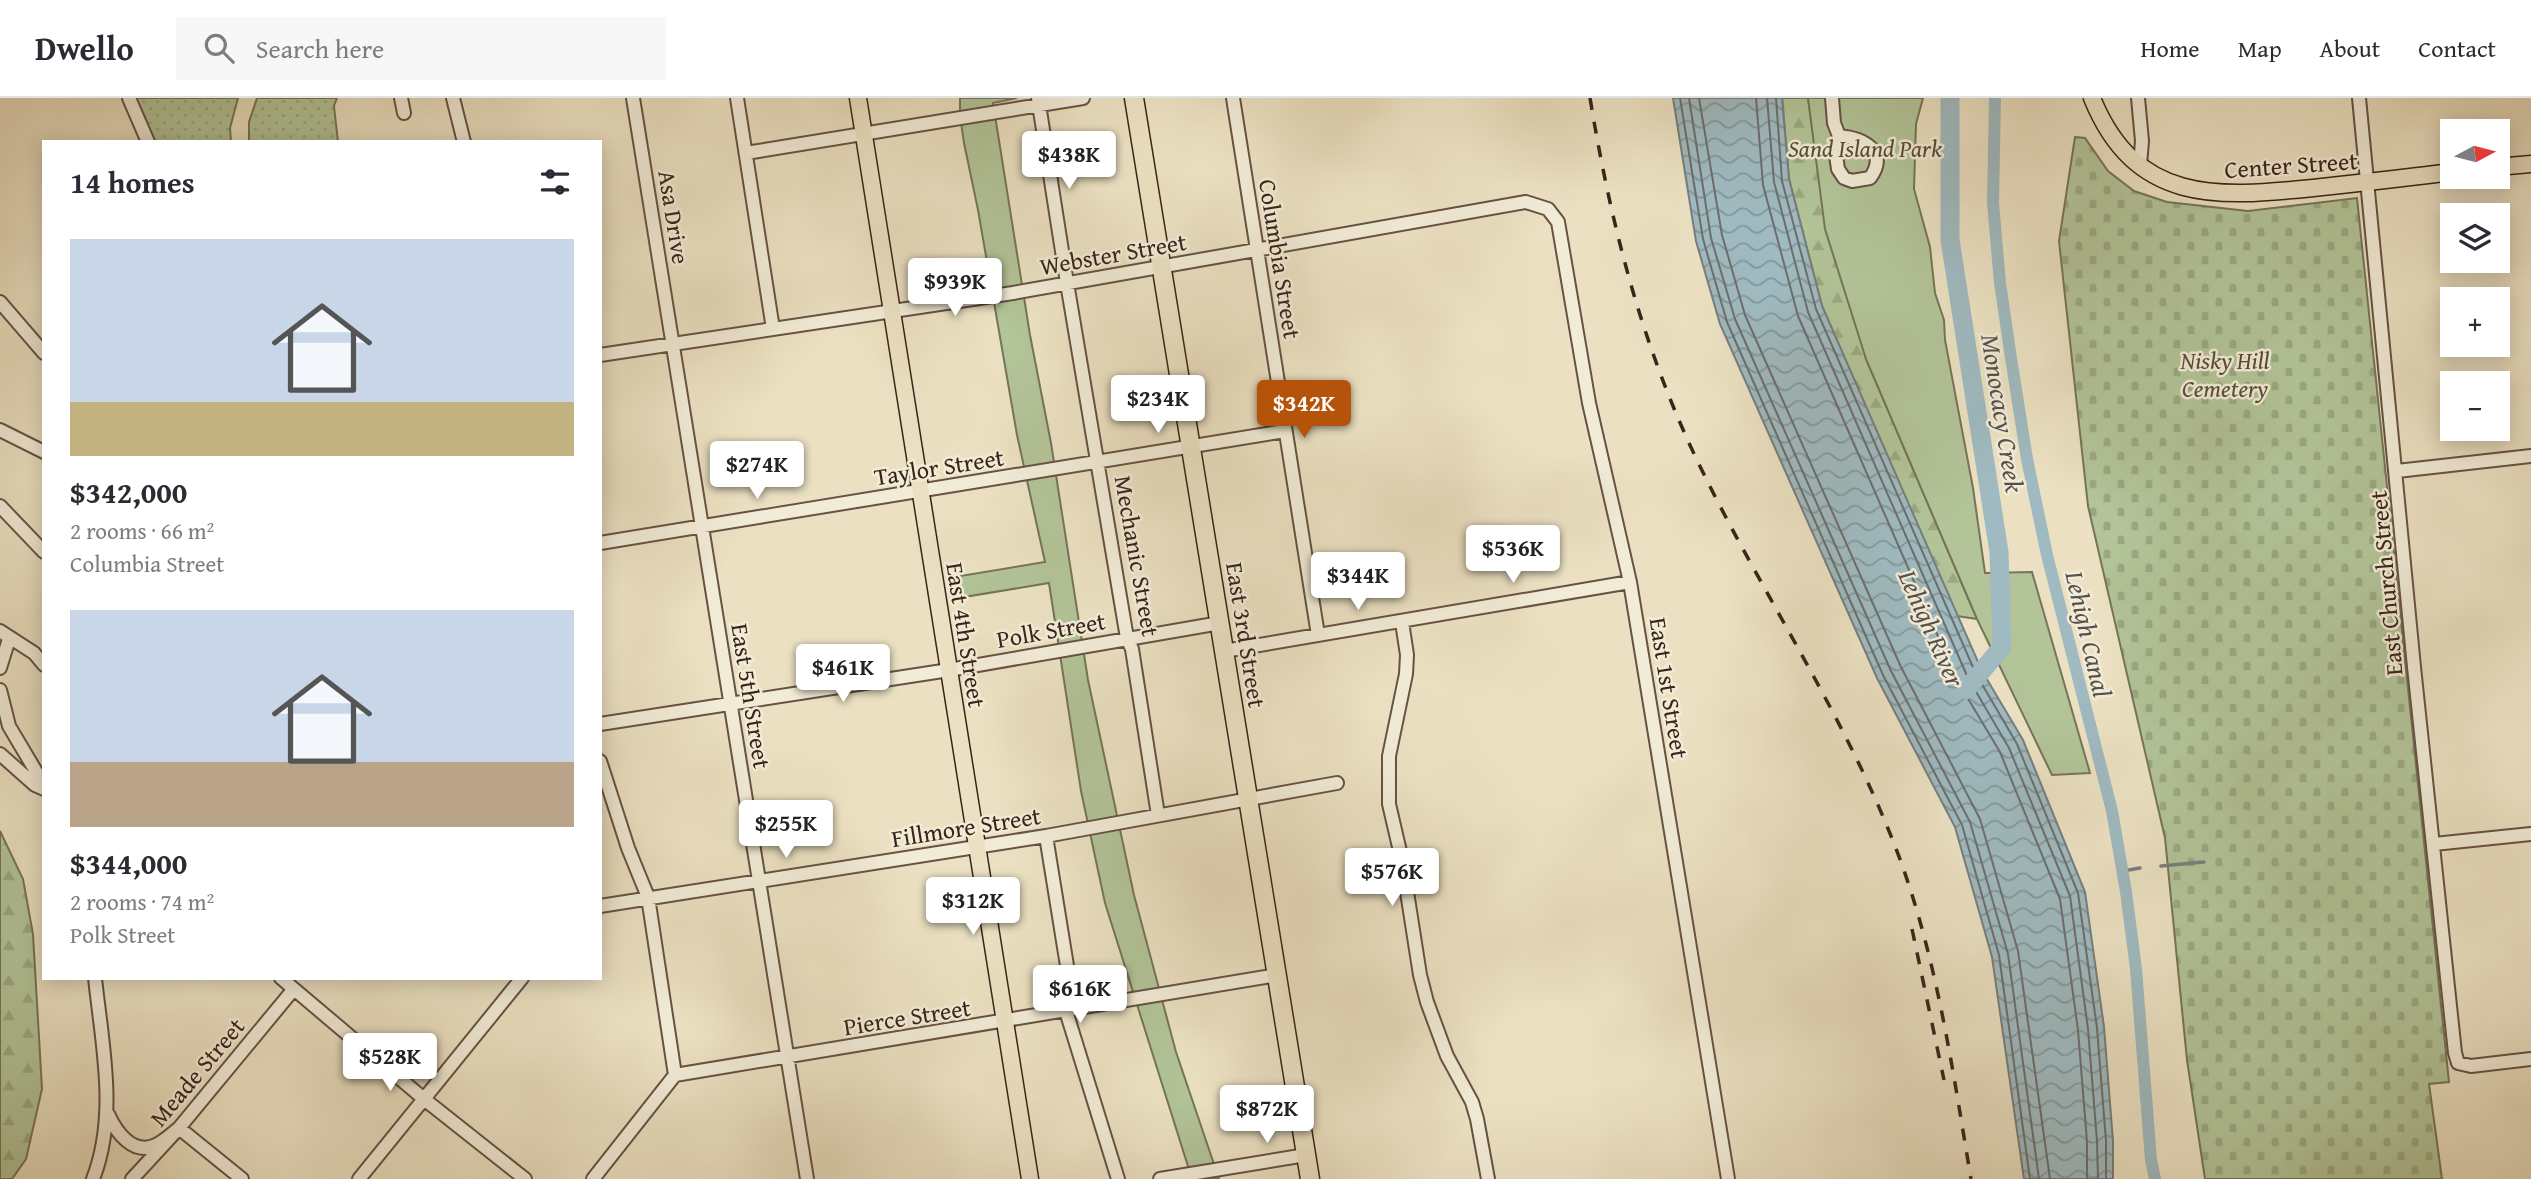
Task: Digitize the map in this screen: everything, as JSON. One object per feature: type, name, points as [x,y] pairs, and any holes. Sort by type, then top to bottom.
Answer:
[{"type":"highway","name":"East 3rd Street","points":[[1134,98],[1310,1179]]},
{"type":"main road","name":"East 4th Street","points":[[858,98],[1030,1179]]},
{"type":"main road","name":"Center Street","points":[[2092,98],[2113,138],[2140,165],[2168,182],[2203,192],[2265,193],[2440,174]]},
{"type":"main road","points":[[2510,166],[2531,164]]},
{"type":"street","points":[[129,98],[147,140]]},
{"type":"street","points":[[401,98],[404,114]]},
{"type":"street","points":[[453,98],[464,140]]},
{"type":"street","name":"Asa Drive","points":[[633,98],[673,344]]},
{"type":"street","points":[[737,98],[774,328]]},
{"type":"street","points":[[746,153],[1038,102],[1083,98]]},
{"type":"street","name":"Columbia Street","points":[[1233,98],[1318,635]]},
{"type":"street","points":[[1832,98],[1834,123],[1839,136]]},
{"type":"street","points":[[2137,98],[2142,141],[2140,165]]},
{"type":"street","name":"East Church Street","points":[[2359,98],[2413,653],[2458,1063],[2471,1066],[2531,1059]]},
{"type":"street","name":"Mechanic Street","points":[[1038,102],[1158,815]]},
{"type":"street","name":"Webster Street","points":[[602,355],[1067,283],[1526,202],[1548,209]]},
{"type":"street","name":"East 1st Street","points":[[1548,209],[1558,222],[1589,403],[1630,582],[1728,1179]]},
{"type":"street","points":[[0,302],[42,351]]},
{"type":"street","name":"East 5th Street","points":[[673,344],[807,1179]]},
{"type":"street","points":[[0,430],[42,451]]},
{"type":"street","name":"Taylor Street","points":[[602,544],[1285,431]]},
{"type":"street","points":[[2397,471],[2531,456]]},
{"type":"street","points":[[0,506],[42,550]]},
{"type":"street","points":[[1224,651],[1630,582]]},
{"type":"street","points":[[1402,622],[1407,655],[1406,674],[1389,756],[1389,804],[1402,860],[1415,949],[1427,1002],[1447,1056],[1472,1102],[1488,1179]]},
{"type":"street","name":"Polk Street","points":[[602,724],[948,670],[1220,623]]},
{"type":"street","points":[[0,668],[4,635],[34,653],[42,663]]},
{"type":"street","points":[[0,690],[9,726],[42,784]]},
{"type":"street","points":[[0,754],[35,785],[42,787]]},
{"type":"street","points":[[593,1179],[675,1075],[648,897],[628,848],[602,767]]},
{"type":"street","name":"Fillmore Street","points":[[602,905],[1046,836],[1337,783]]},
{"type":"street","points":[[2434,844],[2531,834]]},
{"type":"street","points":[[1046,836],[1070,1010],[1118,1179]]},
{"type":"street","name":"Pierce Street","points":[[675,1075],[1276,975]]},
{"type":"street","points":[[93,1179],[104,1143],[107,1110],[95,980]]},
{"type":"street","points":[[283,980],[424,1099],[525,1179]]},
{"type":"street","points":[[359,1179],[520,980]]},
{"type":"street","name":"Meade Street","points":[[132,1179],[179,1128],[293,990]]},
{"type":"street","points":[[107,1110],[119,1133],[127,1141],[141,1148],[155,1146],[179,1128],[242,1179]]},
{"type":"street","points":[[1160,1179],[1306,1155]]},
{"type":"green space","points":[[135,98],[238,98],[230,128],[231,140],[151,140],[146,120]]},
{"type":"green space","points":[[257,98],[337,98],[334,106],[338,140],[249,140],[249,122]]},
{"type":"green space","points":[[960,98],[1017,98],[993,103],[1088,680],[1134,895],[1176,1052],[1219,1179],[1192,1179],[1105,903],[1081,791],[1049,583],[952,599],[948,578],[1045,562],[1017,435],[964,143]]},
{"type":"green space","points":[[1782,98],[1808,98],[1813,132],[1866,359],[1977,619],[1957,616],[1822,306],[1789,179]]},
{"type":"green space","name":"Sand Island Park","points":[[1808,98],[1923,98],[1916,124],[1914,189],[1930,247],[1935,293],[1944,320],[1945,340],[1973,488],[1985,573],[2032,572],[2090,773],[2052,775],[1977,619],[1866,359],[1825,229]]},
{"type":"green space","name":"Nisky Hill Cemetery","points":[[2075,137],[2085,138],[2108,171],[2134,191],[2167,202],[2248,211],[2357,198],[2449,1082],[2429,1084],[2442,1179],[2205,1179],[2187,1060],[2165,838],[2088,506],[2059,241]]},
{"type":"green space","points":[[0,831],[23,879],[33,934],[42,1089],[26,1159],[12,1179],[0,1179]]},
{"type":"water","name":"Lehigh River","points":[[1673,98],[1782,98],[1789,179],[1822,306],[1982,671],[2023,740],[2085,892],[2104,1027],[2113,1141],[2113,1179],[2024,1179],[1992,957],[1955,827],[1877,678],[1720,324],[1696,241]]},
{"type":"waterway","name":"Monocacy Creek","points":[[1950,98],[1950,240],[1999,552],[2002,647],[1966,690]]},
{"type":"waterway","name":"Lehigh Canal","points":[[1995,98],[1993,203],[2000,283],[2011,358],[2027,459],[2047,555],[2112,811],[2136,969],[2151,1160],[2155,1179]]},
{"type":"waterway","points":[[2161,866],[2204,862]]},
{"type":"waterway","points":[[2123,871],[2140,868]]},
{"type":"railway","points":[[1590,98],[1618,237],[1659,371],[1721,509],[1856,758],[1901,862],[1935,979],[1971,1179]]},
{"type":"railway","points":[[1912,929],[1944,1080]]}]
